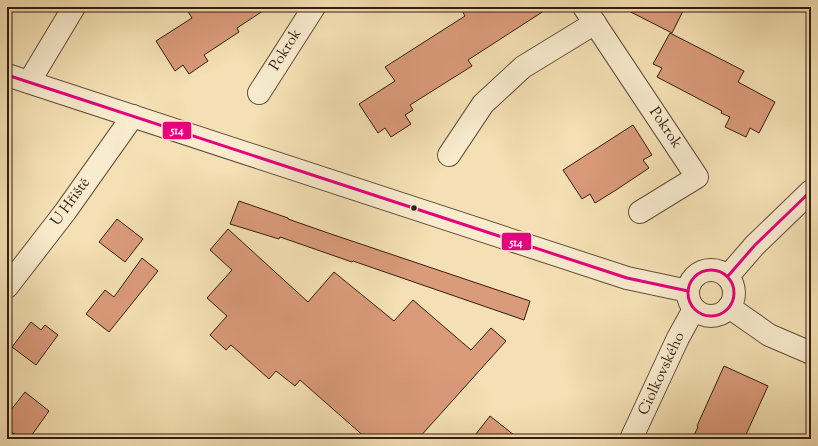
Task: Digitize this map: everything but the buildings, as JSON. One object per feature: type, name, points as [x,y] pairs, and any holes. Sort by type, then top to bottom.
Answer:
[{"type":"street","points":[[29,82],[74,7]]},
{"type":"street","name":"Pokrok","points":[[259,93],[314,7]]},
{"type":"street","name":"Pokrok","points":[[449,155],[483,104],[523,67],[590,15],[697,177],[640,212]]},
{"type":"street","points":[[7,75],[691,300]]},
{"type":"street","name":"U Hřiště","points":[[7,287],[65,212],[133,116]]},
{"type":"street","points":[[728,276],[755,245],[811,191]]},
{"type":"street","points":[[714,269],[728,276],[734,288],[733,301],[729,307],[718,315],[712,316],[699,313],[691,300],[689,283],[700,272],[707,270],[714,269]]},
{"type":"street","name":"Ciolkovského","points":[[631,439],[678,338],[691,300]]},
{"type":"street","points":[[729,307],[770,334],[811,353]]},
{"type":"transit line","name":"514","points":[[7,75],[627,278],[688,291]]},
{"type":"transit line","name":"514","points":[[728,276],[755,245],[811,191]]},
{"type":"transit line","name":"514","points":[[706,270],[716,270],[724,274],[730,280],[734,288],[734,293],[734,298],[730,306],[724,312],[716,316],[706,316],[698,312],[692,306],[688,298],[688,288],[692,280],[698,274],[706,270]]}]
